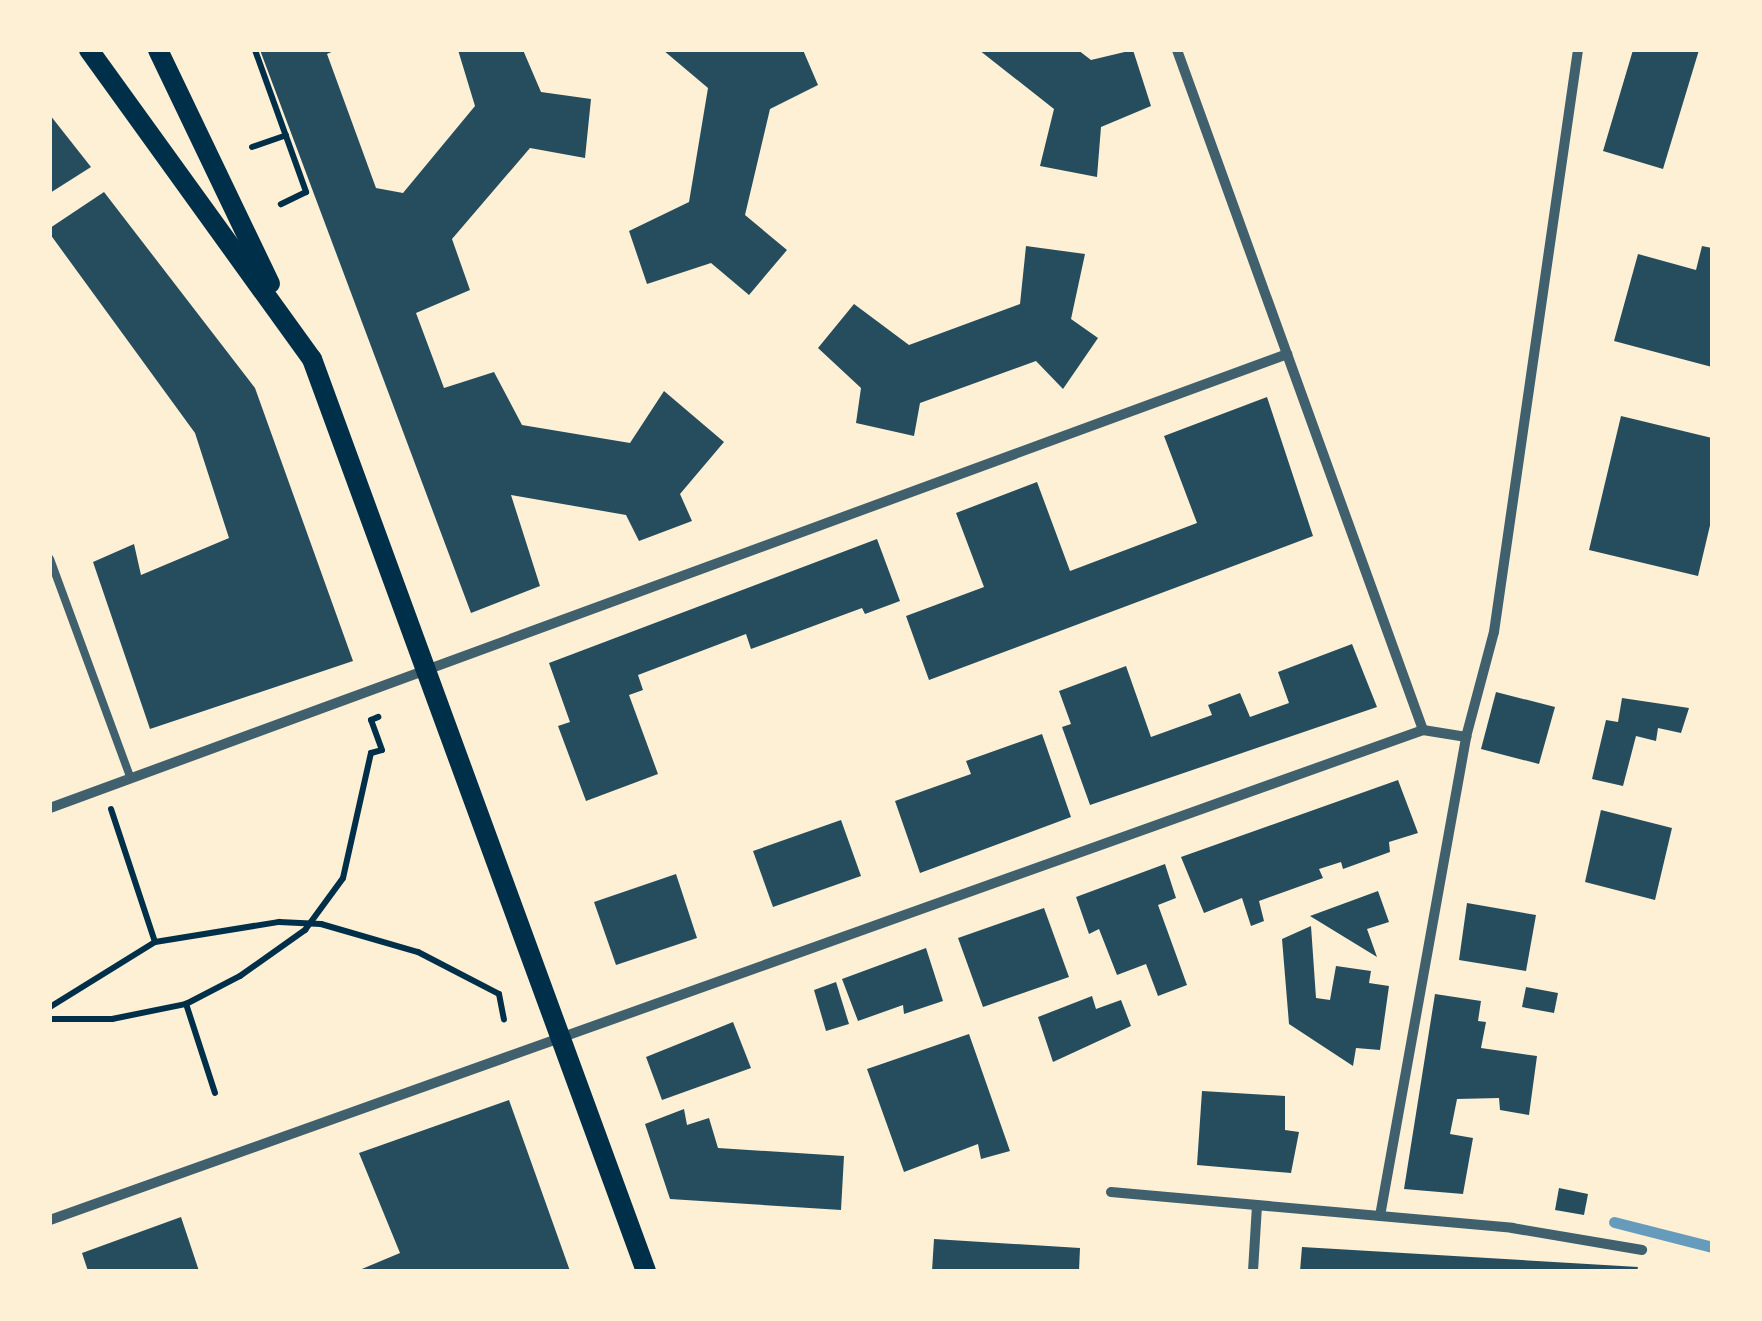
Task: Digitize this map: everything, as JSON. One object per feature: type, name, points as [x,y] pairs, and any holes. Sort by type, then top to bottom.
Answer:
[{"type":"main road","points":[[89,50],[312,359],[646,1271]]},
{"type":"main road","points":[[158,50],[292,331]]},
{"type":"street","points":[[1177,50],[1423,730]]},
{"type":"street","points":[[1380,1216],[1466,737],[1494,632],[1578,50]]},
{"type":"street","points":[[50,808],[1287,354]]},
{"type":"street","points":[[50,1220],[1423,730],[1466,737]]},
{"type":"street","points":[[1111,1192],[1380,1216],[1642,1250]]},
{"type":"street","points":[[1254,1271],[1257,1205]]},
{"type":"lane","points":[[50,559],[131,779]]},
{"type":"path","points":[[255,50],[306,192],[281,204]]},
{"type":"path","points":[[252,146],[286,134]]},
{"type":"path","points":[[50,1019],[112,1018],[186,1004],[254,967],[309,924],[343,878],[371,753],[382,750],[371,720],[387,714]]},
{"type":"path","points":[[104,789],[156,942]]},
{"type":"path","points":[[50,1006],[156,942],[230,926],[309,924],[418,952],[499,994],[504,1020]]},
{"type":"path","points":[[186,1004],[215,1093]]},
{"type":"building","points":[[260,50],[336,50],[327,54],[376,188],[403,193],[475,106],[458,50],[523,50],[541,92],[591,99],[585,158],[530,148],[452,239],[470,290],[416,313],[444,388],[494,372],[522,425],[630,443],[664,391],[724,442],[680,494],[692,521],[639,541],[626,515],[511,495],[540,586],[471,613]]},
{"type":"building","points":[[663,50],[803,50],[818,85],[770,109],[745,215],[787,250],[749,295],[711,263],[647,284],[629,231],[689,202],[708,88]]},
{"type":"building","points":[[979,50],[1078,50],[1091,60],[1133,50],[1151,106],[1101,127],[1097,177],[1040,166],[1054,109]]},
{"type":"building","points":[[1633,50],[1699,50],[1663,169],[1603,151]]},
{"type":"building","points":[[50,115],[91,167],[50,193]]},
{"type":"building","points":[[104,192],[255,388],[353,661],[150,729],[93,562],[134,544],[141,575],[229,538],[195,433],[50,234],[50,228]]},
{"type":"building","points":[[1026,246],[1085,254],[1071,319],[1098,338],[1063,389],[1036,361],[920,403],[914,436],[856,423],[861,388],[818,348],[854,304],[909,345],[1020,304]]},
{"type":"building","points":[[1702,246],[1712,248],[1712,367],[1614,341],[1638,254],[1696,270]]},
{"type":"building","points":[[1267,397],[1313,536],[929,680],[906,616],[984,587],[956,513],[1037,482],[1070,571],[1197,523],[1164,436]]},
{"type":"building","points":[[1621,416],[1712,438],[1712,517],[1698,576],[1589,550]]},
{"type":"building","points":[[877,539],[900,601],[865,614],[862,608],[751,649],[746,634],[638,675],[643,690],[629,695],[658,774],[586,801],[558,726],[570,722],[549,663]]},
{"type":"building","points":[[1352,644],[1377,707],[1090,805],[1062,727],[1071,724],[1059,691],[1126,666],[1151,737],[1212,715],[1208,705],[1240,693],[1250,717],[1289,703],[1278,672]]},
{"type":"building","points":[[1496,692],[1555,707],[1539,764],[1481,749]]},
{"type":"building","points":[[1622,698],[1689,708],[1681,733],[1658,728],[1656,741],[1636,736],[1623,786],[1592,779],[1606,720],[1618,722]]},
{"type":"building","points":[[1042,734],[1071,817],[920,873],[895,801],[971,774],[966,761]]},
{"type":"building","points":[[1398,780],[1418,833],[1389,842],[1390,852],[1343,869],[1341,862],[1319,869],[1323,878],[1259,901],[1264,921],[1251,926],[1242,898],[1204,913],[1181,857]]},
{"type":"building","points":[[1601,810],[1672,828],[1655,900],[1585,882]]},
{"type":"building","points":[[841,820],[861,876],[773,907],[753,851]]},
{"type":"building","points":[[1165,864],[1176,898],[1158,905],[1187,985],[1158,996],[1146,964],[1117,975],[1099,929],[1089,934],[1076,897]]},
{"type":"building","points":[[676,874],[697,938],[616,965],[594,902]]},
{"type":"building","points":[[1378,891],[1389,922],[1367,929],[1377,957],[1310,916]]},
{"type":"building","points":[[1467,903],[1536,915],[1526,971],[1459,960]]},
{"type":"building","points":[[1044,908],[1069,977],[983,1007],[958,938]]},
{"type":"building","points":[[1311,926],[1316,998],[1330,1000],[1336,966],[1371,971],[1369,983],[1389,986],[1380,1050],[1356,1048],[1353,1066],[1289,1024],[1282,939]]},
{"type":"building","points":[[926,948],[943,1001],[904,1014],[903,1005],[858,1021],[842,979]]},
{"type":"building","points":[[836,982],[849,1024],[826,1031],[814,990]]},
{"type":"building","points":[[1526,987],[1558,993],[1554,1013],[1522,1007]]},
{"type":"building","points":[[1435,994],[1481,1001],[1478,1021],[1486,1022],[1481,1048],[1537,1056],[1529,1115],[1500,1110],[1499,1098],[1457,1099],[1450,1134],[1473,1138],[1463,1194],[1404,1189]]},
{"type":"building","points":[[1092,996],[1096,1009],[1121,1000],[1131,1026],[1053,1062],[1038,1017]]},
{"type":"building","points":[[733,1022],[751,1068],[662,1100],[646,1057]]},
{"type":"building","points":[[969,1034],[1010,1151],[981,1159],[978,1144],[904,1172],[867,1069]]},
{"type":"building","points":[[1202,1091],[1285,1096],[1285,1130],[1299,1132],[1291,1173],[1197,1165]]},
{"type":"building","points":[[509,1100],[570,1271],[357,1271],[400,1253],[359,1153]]},
{"type":"building","points":[[684,1109],[687,1125],[709,1118],[718,1148],[844,1156],[841,1210],[670,1199],[645,1124]]},
{"type":"building","points":[[1559,1188],[1588,1194],[1584,1215],[1555,1210]]},
{"type":"building","points":[[181,1217],[199,1271],[88,1271],[82,1253]]},
{"type":"building","points":[[934,1239],[1080,1248],[1079,1271],[932,1271]]},
{"type":"building","points":[[1302,1247],[1638,1267],[1637,1271],[1300,1271]]},
{"type":"waterway","points":[[1614,1222],[1712,1247]]}]
